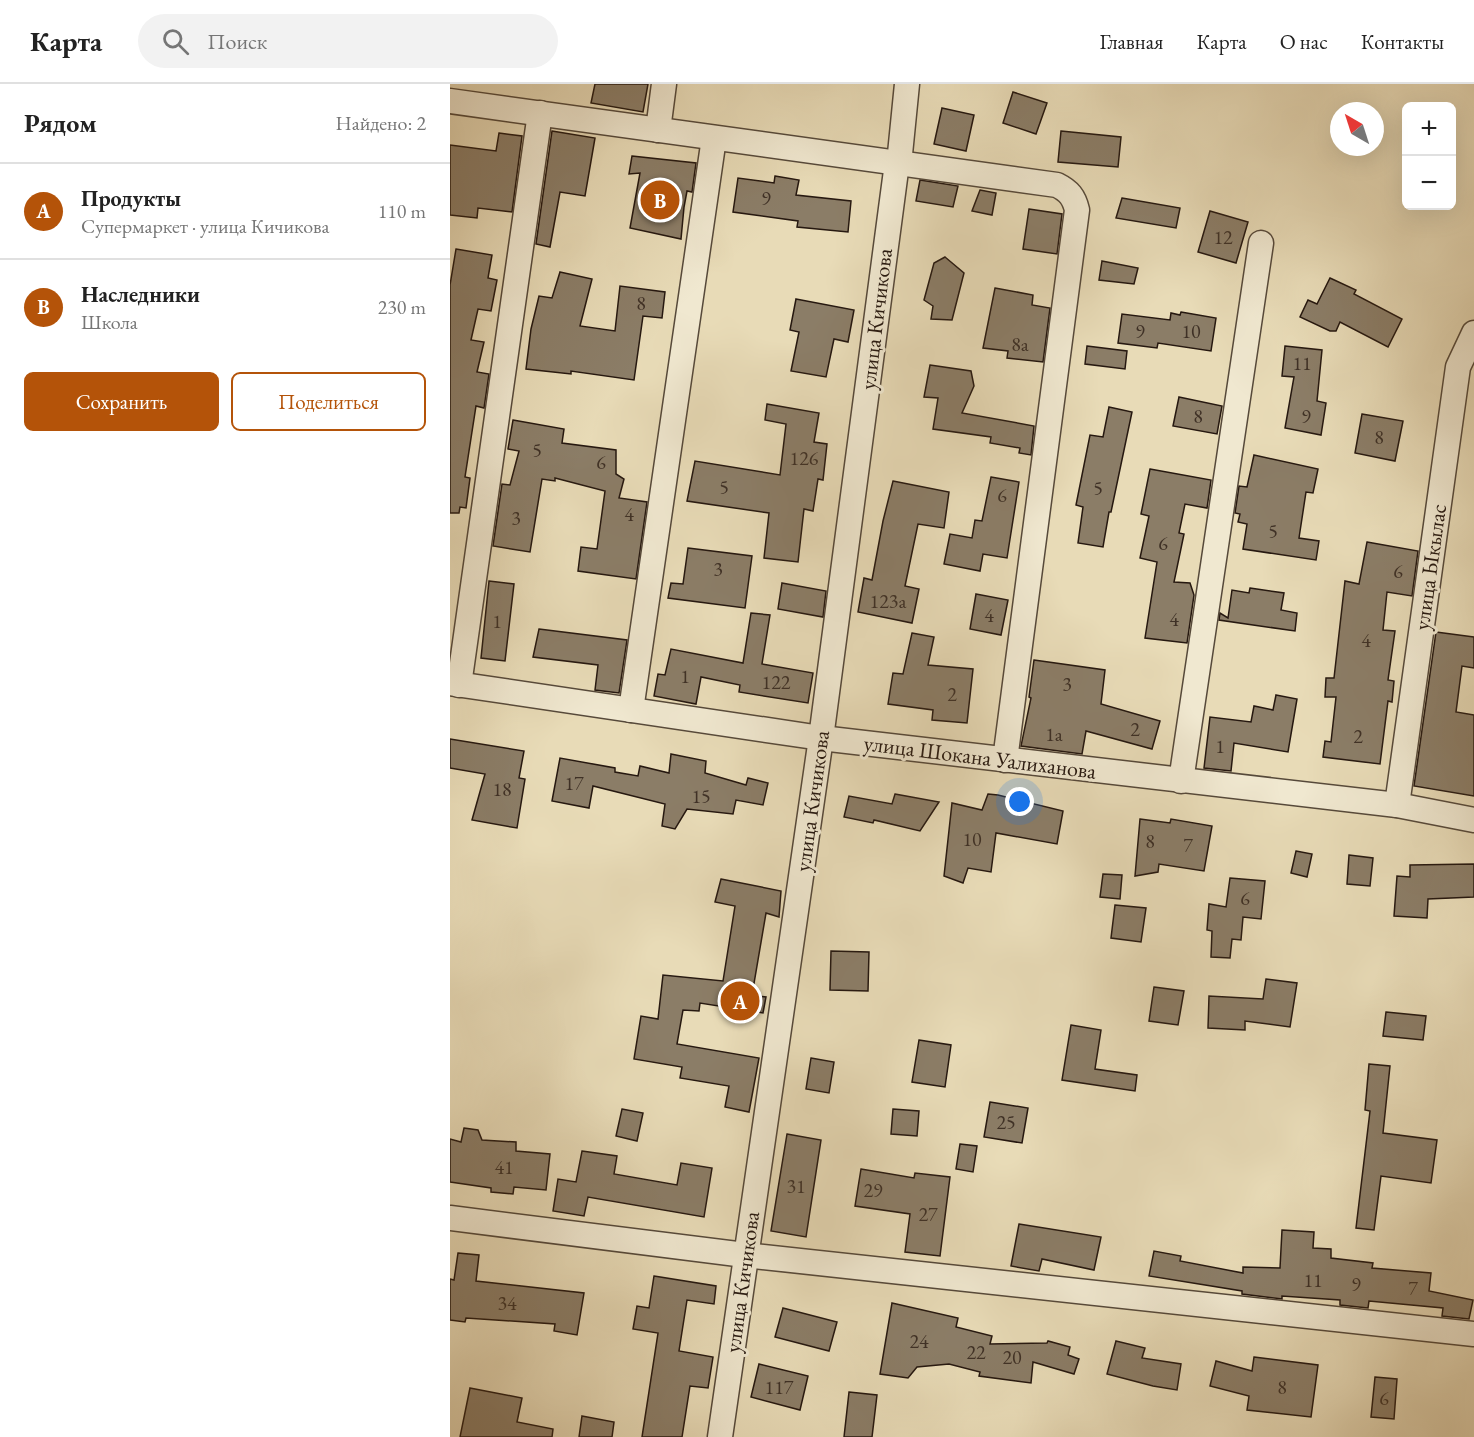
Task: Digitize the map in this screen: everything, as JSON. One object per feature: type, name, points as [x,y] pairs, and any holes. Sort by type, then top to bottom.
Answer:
[{"type":"street","points":[[658,130],[663,84]]},
{"type":"street","name":"улица Кичикова","points":[[720,1437],[821,738],[907,84]]},
{"type":"street","points":[[450,101],[1057,185],[1067,190],[1074,198],[1077,210],[1005,760]]},
{"type":"street","points":[[454,684],[540,113]]},
{"type":"street","points":[[631,710],[714,138]]},
{"type":"street","points":[[1181,781],[1261,243]]},
{"type":"street","name":"улица Ыкылас","points":[[1397,806],[1458,367],[1474,333]]},
{"type":"street","name":"улица Шокана Уалиханова","points":[[454,684],[821,738],[1397,806],[1474,820]]},
{"type":"street","points":[[450,1218],[745,1255],[1474,1334]]},
{"type":"building","points":[[595,84],[648,84],[643,112],[591,103]]},
{"type":"building","points":[[1013,92],[1047,103],[1036,134],[1003,123]]},
{"type":"building","points":[[942,108],[974,115],[966,151],[934,144]]},
{"type":"building","points":[[552,131],[595,138],[585,196],[560,192],[550,247],[536,244]]},
{"type":"building","points":[[1061,131],[1121,137],[1118,167],[1058,162]]},
{"type":"building","points":[[499,133],[522,136],[512,212],[478,208],[477,218],[450,215],[450,145],[496,151]]},
{"type":"building","points":[[632,156],[696,163],[692,192],[687,191],[681,239],[630,228],[640,173],[629,174]]},
{"type":"building","points":[[775,176],[799,180],[796,195],[851,201],[848,232],[797,227],[798,221],[733,212],[738,178],[774,183]]},
{"type":"building","points":[[920,180],[958,186],[953,207],[916,201]]},
{"type":"building","points":[[980,190],[996,193],[992,215],[972,211]]},
{"type":"building","points":[[1122,198],[1180,208],[1176,228],[1116,218]]},
{"type":"building","points":[[1029,209],[1062,214],[1057,254],[1023,249]]},
{"type":"building","points":[[1210,211],[1248,222],[1236,263],[1198,252]]},
{"type":"building","points":[[456,249],[492,255],[488,278],[497,280],[491,311],[478,309],[471,340],[484,342],[477,372],[489,374],[484,408],[476,406],[465,477],[470,478],[466,508],[460,507],[459,513],[450,513],[450,285]]},
{"type":"building","points":[[945,257],[964,273],[952,320],[931,319],[933,306],[924,300],[934,263]]},
{"type":"building","points":[[1102,261],[1138,268],[1134,284],[1099,280]]},
{"type":"building","points":[[560,272],[592,279],[580,326],[615,331],[620,286],[665,292],[662,318],[643,316],[634,380],[571,371],[571,374],[526,369],[531,329],[539,296],[552,298]]},
{"type":"building","points":[[1330,278],[1356,290],[1354,294],[1402,319],[1388,347],[1340,322],[1336,331],[1330,331],[1300,317],[1308,300],[1317,304]]},
{"type":"building","points":[[995,288],[1033,295],[1032,305],[1050,308],[1043,362],[1007,358],[1008,351],[983,348]]},
{"type":"building","points":[[796,299],[854,310],[848,342],[834,339],[826,377],[791,371],[799,332],[790,330]]},
{"type":"building","points":[[1181,312],[1216,318],[1211,351],[1158,343],[1157,348],[1118,343],[1122,314],[1170,320],[1171,313],[1180,315]]},
{"type":"building","points":[[1087,346],[1127,351],[1125,369],[1085,364]]},
{"type":"building","points":[[1285,346],[1322,350],[1317,401],[1326,403],[1321,435],[1285,428],[1294,377],[1282,376]]},
{"type":"building","points":[[930,365],[971,371],[974,386],[962,413],[1034,426],[1031,455],[1019,453],[1020,448],[990,443],[991,437],[933,429],[938,398],[924,397]]},
{"type":"building","points":[[1179,397],[1222,406],[1217,434],[1173,426]]},
{"type":"building","points":[[767,404],[819,413],[814,442],[827,444],[823,480],[818,479],[813,511],[804,509],[798,562],[764,558],[769,513],[687,501],[695,461],[780,475],[786,424],[765,420]]},
{"type":"building","points":[[1109,407],[1132,412],[1103,547],[1078,543],[1083,507],[1076,505],[1090,435],[1103,437]]},
{"type":"building","points":[[1362,414],[1403,421],[1395,461],[1355,453]]},
{"type":"building","points":[[513,420],[564,429],[562,443],[616,450],[616,474],[624,479],[619,498],[647,502],[636,579],[578,571],[581,547],[597,549],[605,491],[555,478],[555,481],[542,479],[530,552],[493,546],[502,484],[510,485],[519,451],[508,449]]},
{"type":"building","points":[[1254,455],[1318,469],[1313,493],[1306,492],[1299,538],[1319,541],[1316,560],[1243,549],[1247,524],[1238,522],[1240,514],[1235,513],[1239,486],[1247,487]]},
{"type":"building","points":[[1150,469],[1211,480],[1207,508],[1185,504],[1179,533],[1184,534],[1174,582],[1190,583],[1194,595],[1187,643],[1145,638],[1157,562],[1140,558],[1149,516],[1141,514]]},
{"type":"building","points":[[991,477],[1019,482],[1007,558],[983,554],[980,571],[944,564],[950,534],[972,538],[975,520],[982,521]]},
{"type":"building","points":[[893,481],[949,492],[944,528],[918,524],[905,586],[919,589],[912,623],[858,612],[864,578],[872,580]]},
{"type":"building","points":[[1367,542],[1418,551],[1412,596],[1387,592],[1383,630],[1395,631],[1388,680],[1394,681],[1392,702],[1388,701],[1380,764],[1323,757],[1325,741],[1331,742],[1336,697],[1325,697],[1326,678],[1334,678],[1345,581],[1359,584]]},
{"type":"building","points":[[688,548],[752,556],[745,608],[668,598],[671,583],[683,584]]},
{"type":"building","points":[[489,581],[514,584],[505,661],[481,658]]},
{"type":"building","points":[[782,583],[826,591],[823,617],[778,609]]},
{"type":"building","points":[[1250,588],[1284,593],[1281,610],[1297,613],[1295,631],[1219,620],[1220,613],[1228,618],[1232,590],[1249,593]]},
{"type":"building","points":[[976,594],[1008,600],[1001,635],[970,629]]},
{"type":"building","points":[[751,613],[770,615],[762,664],[813,673],[808,703],[739,692],[740,685],[701,677],[696,704],[654,696],[658,674],[665,675],[671,649],[743,663]]},
{"type":"building","points":[[539,629],[627,640],[619,693],[595,690],[598,665],[533,657]]},
{"type":"building","points":[[1436,632],[1474,637],[1474,668],[1462,666],[1456,712],[1474,715],[1474,796],[1414,786]]},
{"type":"building","points":[[912,633],[934,637],[928,665],[973,669],[967,723],[932,720],[933,710],[888,704],[893,673],[903,674]]},
{"type":"building","points":[[1034,660],[1105,670],[1101,704],[1160,721],[1152,749],[1086,731],[1082,754],[1021,746],[1031,698],[1029,697]]},
{"type":"building","points":[[1276,695],[1297,699],[1288,752],[1234,743],[1231,771],[1204,768],[1210,717],[1251,722],[1254,706],[1273,710]]},
{"type":"building","points":[[450,739],[524,751],[519,778],[525,779],[517,828],[472,820],[485,774],[450,768]]},
{"type":"building","points":[[671,754],[706,761],[705,773],[746,785],[748,778],[768,783],[763,805],[736,800],[733,814],[687,809],[675,829],[662,826],[665,804],[593,786],[589,808],[552,801],[560,758],[615,768],[615,772],[638,776],[640,766],[669,773]]},
{"type":"building","points":[[895,794],[939,802],[920,831],[874,820],[873,823],[844,817],[849,796],[892,804]]},
{"type":"building","points":[[988,794],[1063,811],[1057,844],[996,833],[991,872],[968,868],[963,883],[944,876],[952,803],[982,810]]},
{"type":"building","points":[[1140,819],[1170,823],[1171,819],[1212,826],[1204,871],[1159,864],[1158,872],[1135,876]]},
{"type":"building","points":[[1296,851],[1312,854],[1307,877],[1291,873]]},
{"type":"building","points":[[1349,855],[1373,858],[1370,886],[1347,884]]},
{"type":"building","points":[[1474,864],[1474,897],[1428,899],[1427,918],[1394,916],[1397,876],[1410,877],[1410,865]]},
{"type":"building","points":[[1103,874],[1122,875],[1120,899],[1100,897]]},
{"type":"building","points":[[1230,878],[1265,881],[1261,919],[1243,917],[1241,940],[1232,939],[1230,958],[1211,957],[1212,931],[1207,930],[1209,904],[1226,907]]},
{"type":"building","points":[[721,879],[781,891],[779,917],[766,913],[752,995],[766,997],[763,1013],[700,1003],[699,1011],[683,1010],[677,1044],[759,1058],[749,1112],[725,1107],[729,1086],[680,1078],[682,1067],[634,1059],[641,1016],[658,1019],[663,975],[723,981],[735,906],[715,902]]},
{"type":"building","points":[[1115,905],[1146,908],[1141,942],[1111,938]]},
{"type":"building","points":[[831,951],[869,952],[868,991],[830,990]]},
{"type":"building","points":[[1266,979],[1297,983],[1290,1027],[1245,1021],[1245,1030],[1208,1028],[1209,996],[1263,999]]},
{"type":"building","points":[[1154,987],[1184,991],[1178,1025],[1149,1021]]},
{"type":"building","points":[[1386,1012],[1426,1016],[1423,1040],[1383,1036]]},
{"type":"building","points":[[1071,1025],[1101,1030],[1095,1069],[1137,1075],[1135,1091],[1062,1080]]},
{"type":"building","points":[[919,1040],[951,1045],[945,1087],[912,1082]]},
{"type":"building","points":[[811,1058],[834,1062],[829,1093],[806,1089]]},
{"type":"building","points":[[1369,1064],[1390,1066],[1383,1133],[1437,1140],[1431,1183],[1381,1176],[1374,1230],[1356,1228],[1370,1111],[1365,1110]]},
{"type":"building","points":[[990,1102],[1028,1108],[1022,1143],[984,1137]]},
{"type":"building","points":[[622,1109],[643,1113],[637,1141],[616,1136]]},
{"type":"building","points":[[893,1109],[919,1111],[917,1136],[891,1134]]},
{"type":"building","points":[[464,1128],[478,1130],[482,1140],[516,1142],[516,1151],[550,1154],[546,1190],[514,1187],[513,1194],[491,1192],[491,1188],[450,1182],[450,1139],[461,1142]]},
{"type":"building","points":[[787,1134],[821,1140],[806,1237],[771,1231]]},
{"type":"building","points":[[960,1144],[977,1146],[973,1172],[956,1169]]},
{"type":"building","points":[[582,1151],[617,1156],[614,1174],[677,1185],[681,1163],[712,1168],[704,1217],[588,1197],[584,1216],[553,1211],[558,1179],[576,1182]]},
{"type":"building","points":[[861,1169],[914,1178],[915,1173],[950,1177],[940,1256],[905,1252],[910,1214],[855,1206]]},
{"type":"building","points":[[1019,1224],[1101,1237],[1094,1270],[1042,1259],[1039,1271],[1011,1266]]},
{"type":"building","points":[[1282,1230],[1314,1232],[1313,1248],[1331,1249],[1331,1258],[1373,1263],[1372,1268],[1431,1273],[1429,1291],[1473,1300],[1469,1319],[1442,1316],[1443,1308],[1369,1301],[1368,1308],[1340,1305],[1340,1300],[1282,1296],[1282,1299],[1242,1294],[1242,1291],[1149,1276],[1154,1251],[1181,1256],[1180,1261],[1243,1273],[1243,1267],[1280,1268]]},
{"type":"building","points":[[458,1253],[479,1255],[476,1281],[584,1293],[577,1335],[554,1331],[555,1324],[466,1318],[465,1322],[450,1320],[450,1279],[454,1280]]},
{"type":"building","points":[[654,1276],[716,1286],[714,1304],[687,1300],[679,1351],[713,1357],[708,1388],[690,1386],[682,1437],[642,1437],[658,1333],[633,1329],[637,1306],[649,1308]]},
{"type":"building","points":[[892,1303],[958,1318],[956,1327],[992,1336],[990,1344],[1047,1343],[1048,1341],[1070,1347],[1068,1355],[1079,1359],[1074,1374],[1033,1362],[1031,1383],[979,1376],[980,1372],[949,1364],[917,1367],[908,1378],[880,1374]]},
{"type":"building","points":[[783,1308],[837,1322],[829,1351],[775,1337]]},
{"type":"building","points":[[1116,1341],[1145,1348],[1142,1358],[1181,1364],[1177,1390],[1107,1374]]},
{"type":"building","points":[[1254,1357],[1318,1365],[1311,1417],[1247,1410],[1249,1396],[1210,1386],[1216,1361],[1252,1371]]},
{"type":"building","points":[[759,1364],[808,1376],[800,1410],[751,1397]]},
{"type":"building","points":[[1375,1377],[1397,1379],[1394,1419],[1371,1417]]},
{"type":"building","points":[[470,1388],[522,1398],[517,1422],[553,1429],[552,1437],[460,1437]]},
{"type":"building","points":[[849,1392],[877,1395],[872,1437],[844,1437]]},
{"type":"building","points":[[582,1416],[614,1422],[612,1437],[579,1437]]},
{"type":"place","name":"Наследники","points":[[660,200]]},
{"type":"place","name":"Продукты","points":[[740,1001]]}]
